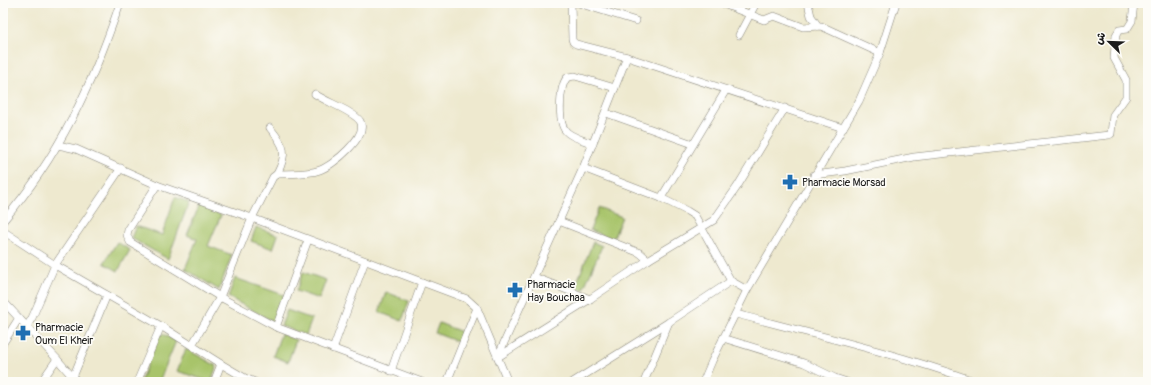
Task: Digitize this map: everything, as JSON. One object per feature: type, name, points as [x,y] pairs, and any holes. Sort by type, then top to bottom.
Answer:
[{"type":"street","points":[[3,221],[19,202],[58,144],[88,84],[111,30],[120,3]]},
{"type":"street","points":[[572,3],[573,42],[576,44],[627,57],[842,128]]},
{"type":"street","points":[[578,3],[636,21]]},
{"type":"street","points":[[739,35],[756,3]]},
{"type":"street","points":[[808,3],[811,16],[818,26]]},
{"type":"street","points":[[703,382],[747,290],[859,101],[880,53],[896,3]]},
{"type":"street","points":[[814,175],[845,172],[914,157],[1112,134],[1113,115],[1126,97],[1126,80],[1114,58],[1116,34],[1119,30],[1127,29],[1132,21],[1134,3]]},
{"type":"street","points":[[726,4],[764,20],[774,16],[803,27],[818,26],[880,53]]},
{"type":"street","points":[[498,357],[583,168],[627,57]]},
{"type":"street","points":[[593,144],[569,134],[563,127],[561,111],[564,79],[575,76],[615,88]]},
{"type":"street","points":[[661,198],[726,90]]},
{"type":"street","points":[[277,174],[307,173],[320,170],[338,158],[359,137],[361,126],[358,120],[347,111],[315,94]]},
{"type":"street","points":[[498,357],[590,299],[648,260],[714,220],[722,210],[785,108]]},
{"type":"street","points":[[606,113],[693,144]]},
{"type":"street","points":[[192,345],[220,297],[252,218],[270,180],[277,174],[283,159],[283,146],[270,128]]},
{"type":"street","points":[[58,144],[76,149],[157,185],[252,218],[467,299],[477,308],[508,382]]},
{"type":"street","points":[[27,326],[32,318],[55,265],[121,168]]},
{"type":"street","points":[[583,168],[661,198],[694,216],[731,280],[747,290]]},
{"type":"street","points":[[157,185],[128,230],[127,235],[130,242],[220,297],[276,327],[333,350],[422,382]]},
{"type":"street","points":[[559,221],[640,253],[648,260]]},
{"type":"street","points":[[3,231],[55,265],[192,345],[221,364],[255,382]]},
{"type":"street","points":[[276,327],[308,240]]},
{"type":"street","points":[[333,350],[365,261]]},
{"type":"street","points":[[534,277],[590,299]]},
{"type":"street","points":[[573,382],[669,322],[731,280]]},
{"type":"street","points":[[391,371],[422,282]]},
{"type":"street","points":[[75,380],[107,295]]},
{"type":"street","points":[[3,301],[57,358],[75,380]]},
{"type":"street","points":[[447,382],[477,308]]},
{"type":"street","points":[[736,314],[859,345],[944,370],[977,382]]},
{"type":"street","points":[[3,343],[19,318]]},
{"type":"street","points":[[644,382],[669,322]]},
{"type":"street","points":[[137,382],[160,326]]},
{"type":"street","points":[[723,338],[804,363],[835,380],[848,382]]},
{"type":"street","points":[[41,382],[57,358]]},
{"type":"street","points":[[214,382],[221,364]]},
{"type":"green space","points":[[175,197],[189,202],[168,259],[131,238],[136,226],[162,235]]},
{"type":"green space","points":[[199,206],[221,215],[208,246],[232,255],[219,290],[185,269],[197,239],[187,235]]},
{"type":"green space","points":[[599,208],[622,217],[613,239],[590,230]]},
{"type":"green space","points":[[256,227],[278,235],[273,249],[251,241]]},
{"type":"green space","points":[[117,242],[130,250],[118,271],[104,263]]},
{"type":"green space","points":[[593,242],[602,246],[583,290],[575,287]]},
{"type":"green space","points":[[303,272],[326,280],[319,299],[296,291]]},
{"type":"green space","points":[[235,278],[284,295],[274,322],[228,297]]},
{"type":"green space","points":[[386,292],[409,301],[402,321],[379,312]]},
{"type":"green space","points":[[287,310],[312,319],[306,335],[281,326]]},
{"type":"green space","points":[[439,323],[462,332],[458,342],[435,333]]},
{"type":"green space","points":[[160,334],[163,334],[176,341],[159,382],[140,382]]},
{"type":"green space","points":[[281,334],[296,340],[288,362],[273,356]]},
{"type":"green space","points":[[186,349],[215,365],[216,368],[211,382],[177,371]]},
{"type":"place","name":"Pharmacie Morsad","points":[[790,182]]},
{"type":"place","name":"Pharmacie Hay Bouchaa","points":[[515,290]]},
{"type":"place","name":"Pharmacie Oum El Kheir","points":[[23,333]]}]
